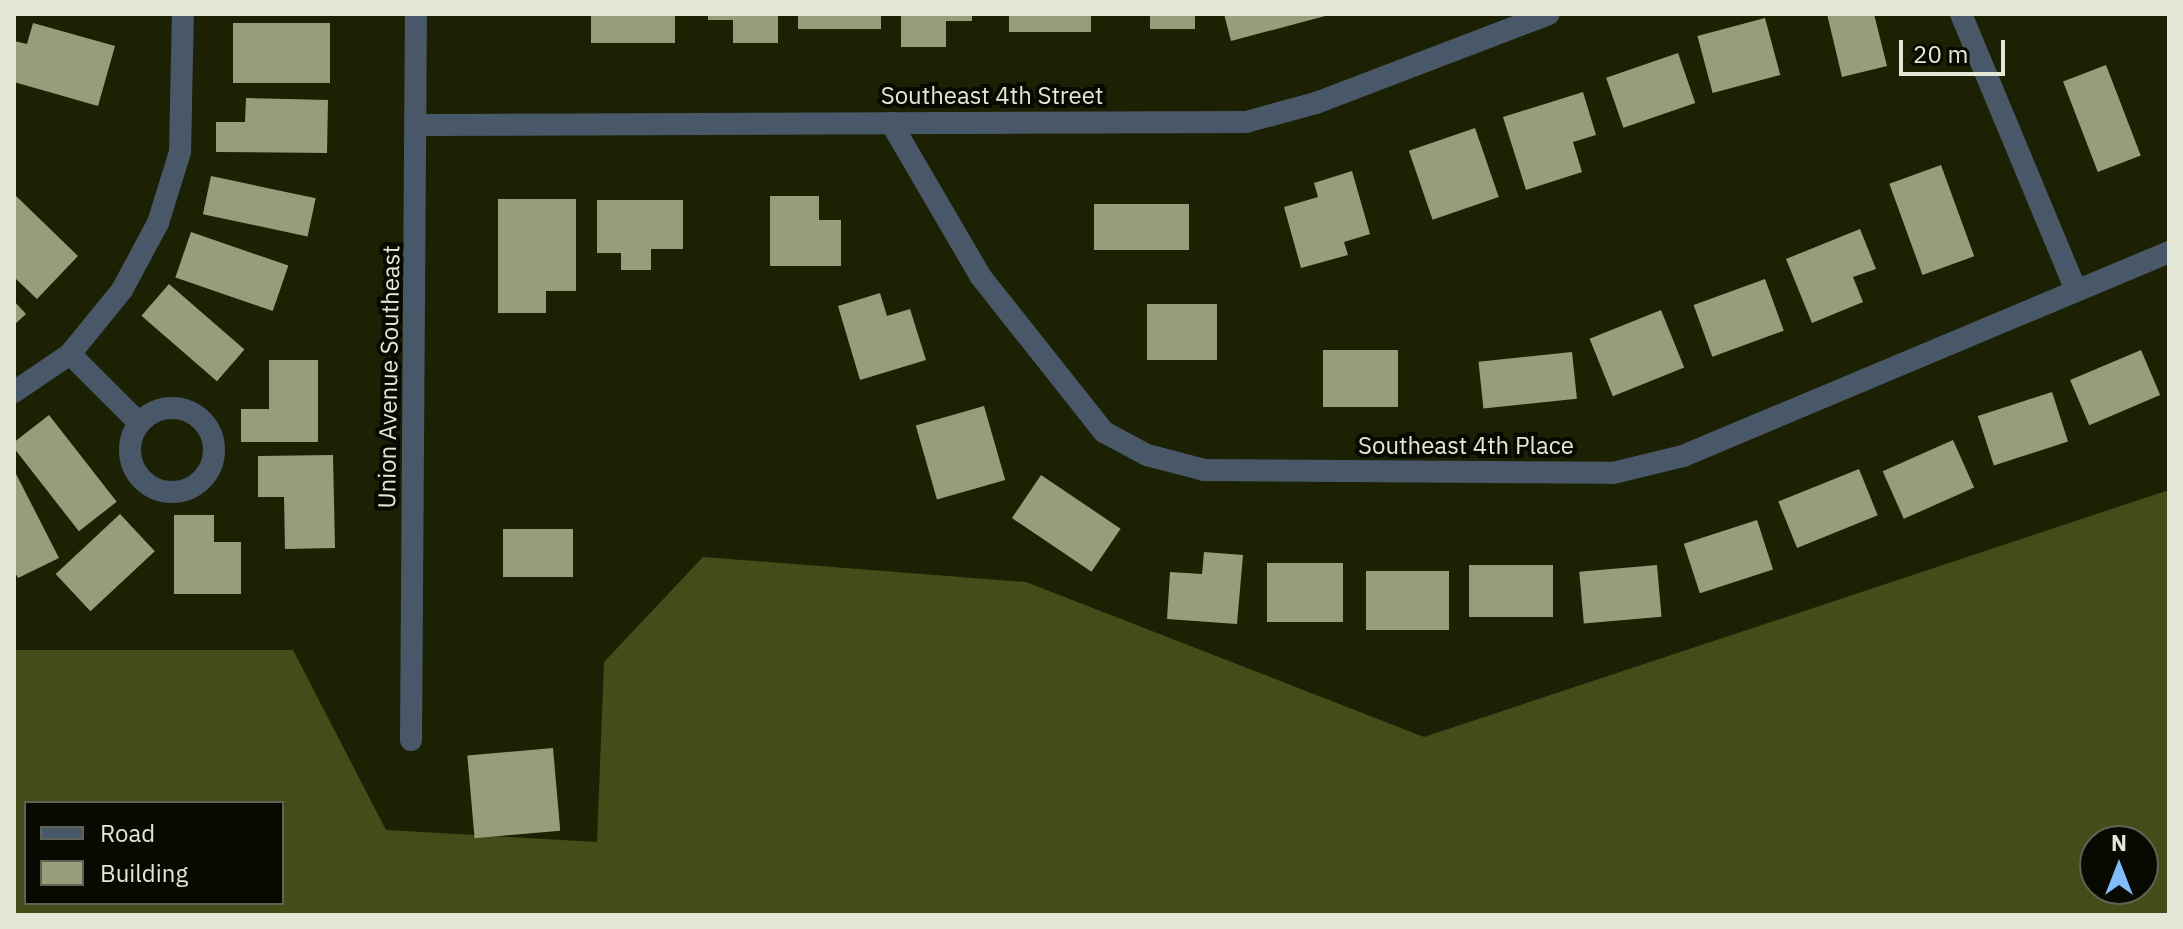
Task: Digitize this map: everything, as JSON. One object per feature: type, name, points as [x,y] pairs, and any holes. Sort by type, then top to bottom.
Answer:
[{"type":"street","points":[[14,392],[70,354],[122,290],[158,223],[180,152],[183,14]]},
{"type":"street","name":"Union Avenue Southeast","points":[[411,740],[416,14]]},
{"type":"street","name":"Southeast 4th Street","points":[[417,125],[1246,122],[1316,103],[1549,14]]},
{"type":"street","points":[[1961,14],[2076,290]]},
{"type":"street","name":"Southeast 4th Place","points":[[891,123],[981,277],[1104,432],[1147,455],[1204,470],[1613,473],[1683,456],[2169,252]]},
{"type":"street","points":[[70,354],[139,423]]},
{"type":"green space","points":[[2169,490],[2169,915],[14,915],[14,650],[293,650],[386,830],[597,842],[604,662],[703,557],[1026,582],[1424,737]]},
{"type":"building","points":[[591,14],[675,14],[675,43],[591,43]]},
{"type":"building","points":[[708,14],[778,14],[778,43],[733,43],[733,20],[708,20]]},
{"type":"building","points":[[798,14],[881,14],[881,29],[798,29]]},
{"type":"building","points":[[901,14],[972,14],[972,21],[946,21],[946,47],[901,47]]},
{"type":"building","points":[[1009,14],[1091,14],[1091,32],[1009,32]]},
{"type":"building","points":[[1150,14],[1195,14],[1195,29],[1150,29]]},
{"type":"building","points":[[1224,14],[1329,14],[1329,15],[1231,41]]},
{"type":"building","points":[[1827,14],[1874,14],[1887,66],[1842,77]]},
{"type":"building","points":[[1765,18],[1780,75],[1713,93],[1697,36]]},
{"type":"building","points":[[33,23],[115,46],[98,106],[14,82],[14,41],[27,44]]},
{"type":"building","points":[[233,23],[330,23],[330,83],[233,83]]},
{"type":"building","points":[[1678,53],[1695,103],[1623,128],[1606,78]]},
{"type":"building","points":[[2106,65],[2141,156],[2098,172],[2063,81]]},
{"type":"building","points":[[1583,92],[1596,135],[1573,142],[1582,172],[1526,190],[1503,117]]},
{"type":"building","points":[[246,98],[328,100],[327,153],[216,152],[216,122],[245,122]]},
{"type":"building","points":[[1475,128],[1499,197],[1433,220],[1409,151]]},
{"type":"building","points":[[1941,165],[1974,256],[1922,275],[1889,184]]},
{"type":"building","points":[[1352,171],[1370,234],[1344,242],[1348,255],[1301,268],[1284,207],[1318,197],[1314,183]]},
{"type":"building","points":[[211,176],[316,198],[308,236],[203,214]]},
{"type":"building","points":[[14,194],[78,256],[37,299],[14,277]]},
{"type":"building","points":[[770,196],[819,196],[819,220],[841,220],[841,266],[770,266]]},
{"type":"building","points":[[498,199],[576,199],[576,291],[546,291],[546,313],[498,313]]},
{"type":"building","points":[[597,200],[683,200],[683,249],[651,249],[651,270],[621,270],[621,253],[597,253]]},
{"type":"building","points":[[1094,204],[1189,204],[1189,250],[1094,250]]},
{"type":"building","points":[[1860,229],[1876,269],[1853,277],[1863,302],[1812,323],[1786,259]]},
{"type":"building","points":[[191,232],[288,266],[273,311],[175,277]]},
{"type":"building","points":[[1765,279],[1784,331],[1712,357],[1694,305]]},
{"type":"building","points":[[169,284],[244,350],[217,381],[141,316]]},
{"type":"building","points":[[880,293],[887,316],[910,309],[926,360],[860,380],[838,306]]},
{"type":"building","points":[[14,301],[26,314],[14,325]]},
{"type":"building","points":[[1147,304],[1217,304],[1217,360],[1147,360]]},
{"type":"building","points":[[1661,310],[1684,367],[1613,396],[1590,339]]},
{"type":"building","points":[[1323,350],[1398,350],[1398,407],[1323,407]]},
{"type":"building","points":[[2141,350],[2160,395],[2089,425],[2070,380]]},
{"type":"building","points":[[1572,352],[1577,399],[1483,409],[1479,362]]},
{"type":"building","points":[[269,360],[318,360],[318,442],[241,442],[241,409],[269,409]]},
{"type":"building","points":[[2052,392],[2068,441],[1994,466],[1978,416]]},
{"type":"building","points":[[984,406],[1005,480],[937,500],[916,426]]},
{"type":"building","points":[[49,415],[117,502],[79,531],[14,448],[14,442]]},
{"type":"building","points":[[1953,440],[1974,488],[1904,519],[1883,471]]},
{"type":"building","points":[[333,455],[335,548],[285,549],[284,497],[258,497],[258,456]]},
{"type":"building","points":[[1859,469],[1878,515],[1797,548],[1778,502]]},
{"type":"building","points":[[14,470],[59,558],[18,578],[14,571]]},
{"type":"building","points":[[1041,475],[1121,529],[1092,572],[1012,518]]},
{"type":"building","points":[[120,514],[155,551],[90,611],[56,574]]},
{"type":"building","points":[[174,515],[214,515],[214,542],[241,542],[241,594],[174,594]]},
{"type":"building","points":[[1757,520],[1773,569],[1700,593],[1684,544]]},
{"type":"building","points":[[503,529],[573,529],[573,577],[503,577]]},
{"type":"building","points":[[1204,552],[1243,555],[1237,624],[1167,619],[1170,572],[1202,574]]},
{"type":"building","points":[[1267,563],[1343,563],[1343,622],[1267,622]]},
{"type":"building","points":[[1469,565],[1553,565],[1553,617],[1469,617]]},
{"type":"building","points":[[1657,565],[1662,617],[1584,624],[1579,572]]},
{"type":"building","points":[[1366,571],[1449,571],[1449,630],[1366,630]]},
{"type":"building","points":[[553,748],[560,831],[475,838],[467,755]]}]
